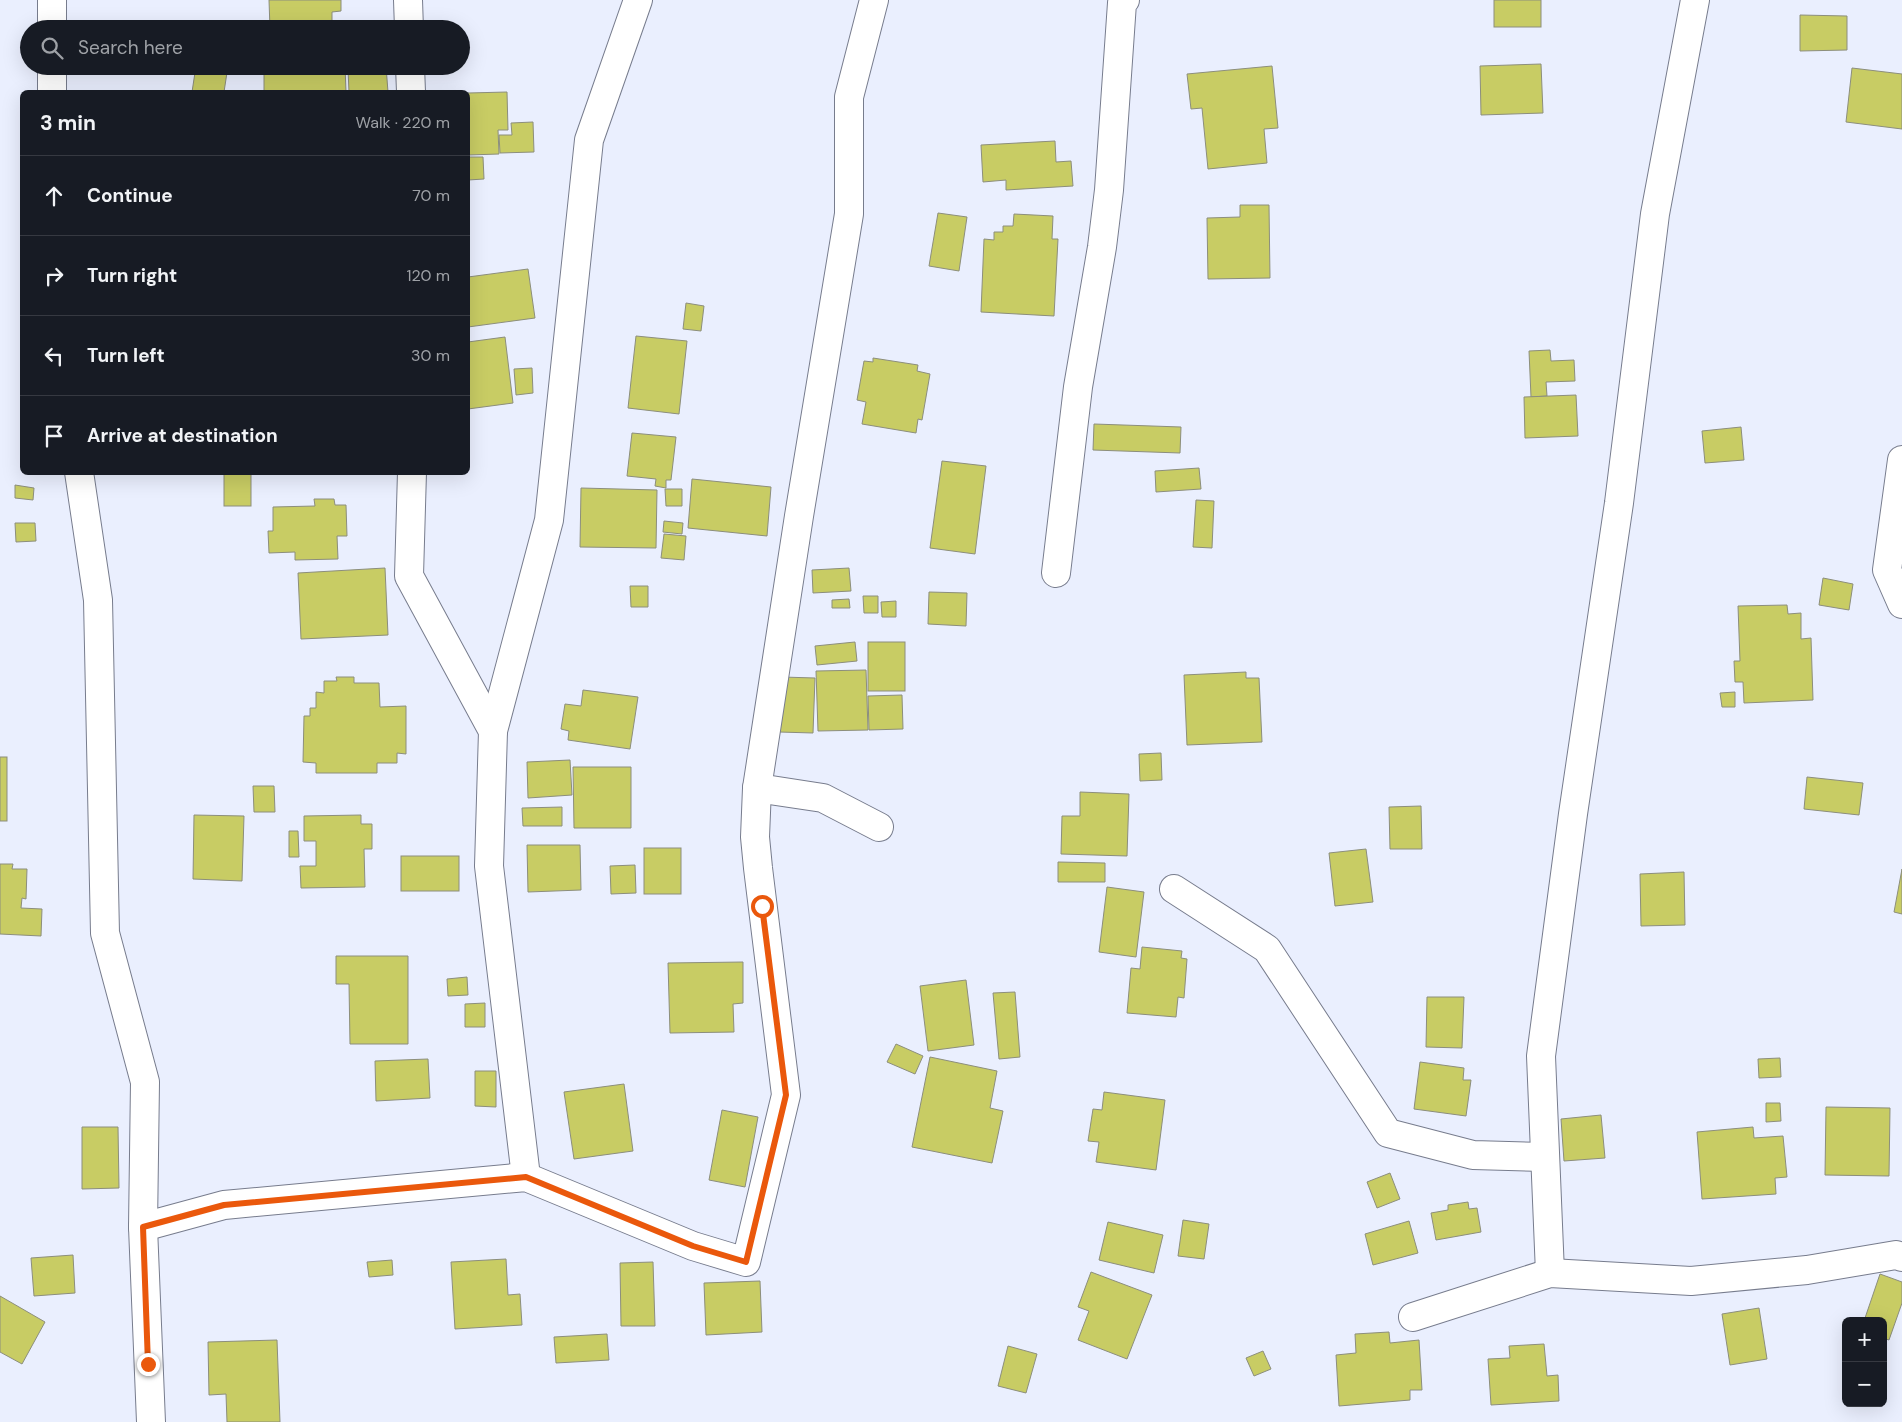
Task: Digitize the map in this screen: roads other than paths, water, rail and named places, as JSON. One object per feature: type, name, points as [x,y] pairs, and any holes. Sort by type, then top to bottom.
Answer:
[{"type":"street","points":[[52,0],[52,20]]},
{"type":"street","points":[[408,0],[409,20]]},
{"type":"street","points":[[526,1177],[489,866],[493,731],[549,520],[589,140],[638,0]]},
{"type":"street","points":[[143,1227],[224,1205],[526,1177],[693,1246],[746,1262],[786,1095],[755,837],[757,788],[800,506],[849,214],[849,98],[874,0]]},
{"type":"street","points":[[1056,573],[1078,387],[1102,247],[1109,190],[1122,3],[1125,0]]},
{"type":"street","points":[[1550,1273],[1542,1046],[1573,814],[1619,503],[1655,214],[1695,0]]},
{"type":"street","points":[[52,75],[52,90]]},
{"type":"street","points":[[410,75],[411,90]]},
{"type":"street","points":[[1902,460],[1887,570],[1902,604]]},
{"type":"street","points":[[79,475],[98,600],[105,933],[145,1082],[143,1227],[151,1422]]},
{"type":"street","points":[[412,475],[409,576],[493,731]]},
{"type":"street","points":[[757,788],[823,798],[879,827]]},
{"type":"street","points":[[1174,889],[1267,949],[1388,1133],[1473,1155],[1545,1157]]},
{"type":"street","points":[[1413,1317],[1550,1273],[1691,1281],[1807,1270],[1896,1255],[1902,1257]]}]
